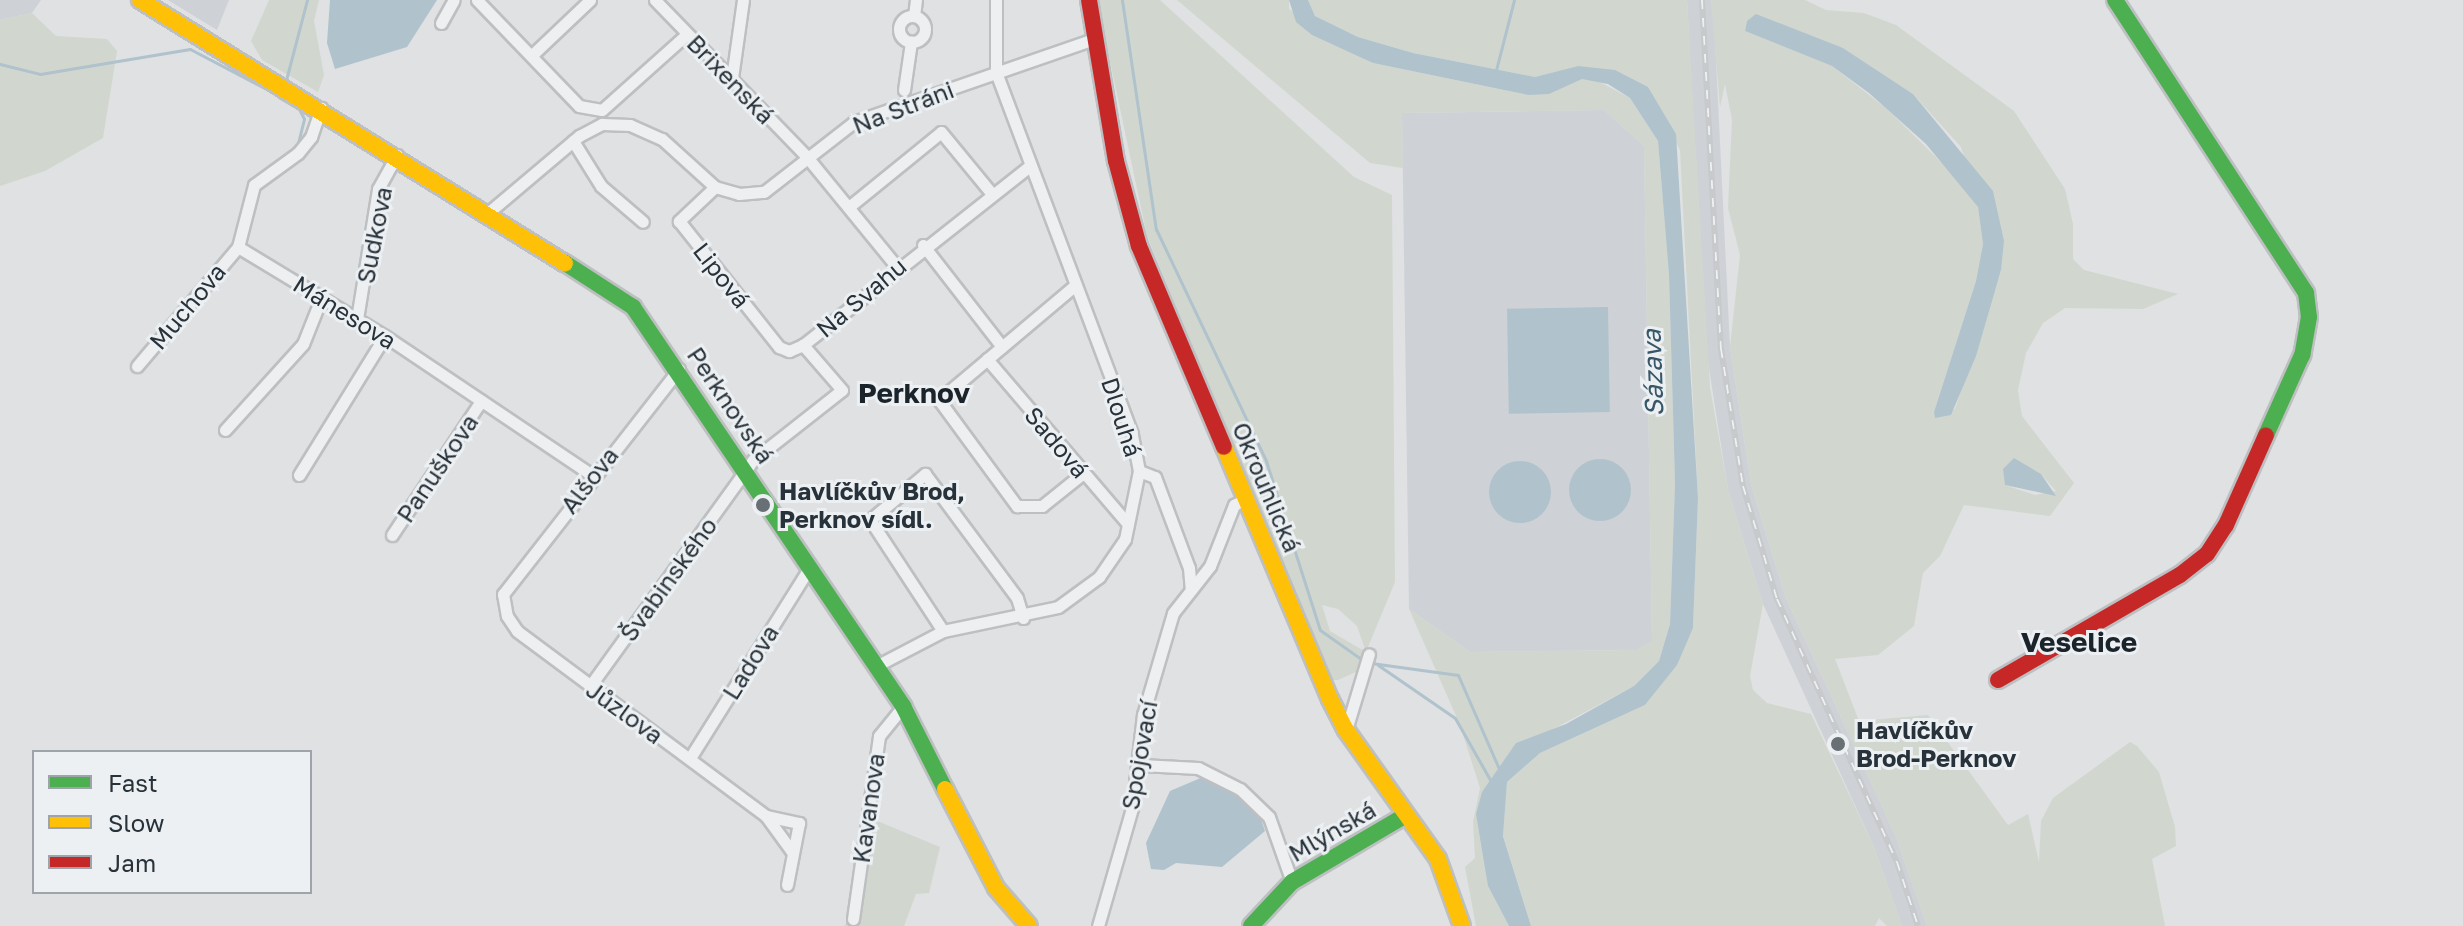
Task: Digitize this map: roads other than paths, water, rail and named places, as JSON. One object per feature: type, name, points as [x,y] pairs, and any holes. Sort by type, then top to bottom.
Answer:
[{"type":"street","name":"Perknovská","points":[[140,0],[489,212],[619,295],[644,319],[903,706],[996,888],[1029,926]]},
{"type":"street","points":[[441,23],[454,0]]},
{"type":"street","points":[[477,0],[579,106],[602,110],[687,34]]},
{"type":"street","points":[[532,55],[590,0]]},
{"type":"street","name":"Brixenská","points":[[655,0],[807,157],[897,267]]},
{"type":"street","points":[[732,78],[743,0]]},
{"type":"street","points":[[914,16],[916,0]]},
{"type":"street","name":"Dlouhá","points":[[876,666],[943,631],[1023,618],[1058,607],[1099,577],[1118,552],[1128,524],[1139,471],[1132,434],[1073,287],[996,72],[996,0]]},
{"type":"street","name":"Okrouhlická","points":[[1089,0],[1116,161],[1139,246],[1346,730],[1438,859],[1462,926]]},
{"type":"street","points":[[1998,680],[2180,575],[2207,554],[2226,525],[2302,355],[2309,317],[2306,293],[2115,0]]},
{"type":"street","points":[[904,90],[911,42],[925,32],[922,21],[914,16],[904,19],[899,29],[911,42]]},
{"type":"street","name":"Na Stráni","points":[[715,187],[739,194],[764,192],[854,122],[1096,38]]},
{"type":"street","points":[[238,247],[254,185],[298,153],[321,108]]},
{"type":"street","points":[[489,212],[573,141],[602,124],[630,125],[662,139],[715,187]]},
{"type":"street","points":[[850,206],[941,132],[992,194]]},
{"type":"street","points":[[573,141],[601,186],[643,222]]},
{"type":"street","name":"Sudkova","points":[[357,319],[378,189],[397,155]]},
{"type":"street","name":"Na Svahu","points":[[747,472],[753,460],[842,390],[803,345],[923,245],[1030,166]]},
{"type":"street","name":"Lipová","points":[[715,187],[679,221],[779,347],[789,351],[803,345]]},
{"type":"street","points":[[923,245],[1002,347]]},
{"type":"street","name":"Mánesova","points":[[238,247],[385,336],[592,475]]},
{"type":"street","name":"Muchova","points":[[137,366],[238,247]]},
{"type":"street","points":[[1073,287],[939,400],[1013,502],[1027,510],[1042,506],[1082,474]]},
{"type":"street","points":[[225,430],[303,344],[322,296]]},
{"type":"street","points":[[299,475],[385,336]]},
{"type":"street","name":"Sadová","points":[[987,359],[1082,474],[1128,524]]},
{"type":"street","name":"Alšova","points":[[503,594],[592,475],[679,369]]},
{"type":"street","name":"Panuškova","points":[[392,535],[481,401]]},
{"type":"street","points":[[1139,471],[1155,477],[1189,568],[1191,590]]},
{"type":"street","name":"Švabinského","points":[[590,686],[747,472]]},
{"type":"street","points":[[943,631],[870,520],[925,474],[1017,598],[1023,618]]},
{"type":"street","name":"Spojovací","points":[[1098,926],[1141,765],[1143,715],[1173,613],[1210,566],[1234,505],[1247,498]]},
{"type":"street","name":"Ladova","points":[[690,758],[810,567]]},
{"type":"street","name":"Jůzlova","points":[[503,594],[517,631],[766,816],[793,853]]},
{"type":"street","points":[[1346,730],[1369,654]]},
{"type":"street","name":"Kavanova","points":[[853,919],[879,736],[903,706]]},
{"type":"street","points":[[1141,765],[1198,768],[1240,789],[1269,817],[1292,882]]},
{"type":"street","name":"Mlýnská","points":[[1251,926],[1292,882],[1406,815]]},
{"type":"street","name":"Jůzlova","points":[[766,816],[799,823],[787,885]]},
{"type":"water","points":[[330,0],[437,0],[407,47],[335,69],[327,43]]},
{"type":"water","points":[[1289,0],[1308,0],[1315,16],[1358,37],[1413,53],[1535,77],[1578,66],[1615,70],[1648,87],[1676,134],[1698,498],[1693,628],[1677,665],[1645,705],[1540,753],[1507,782],[1503,836],[1531,926],[1509,926],[1488,886],[1476,814],[1482,792],[1516,743],[1566,724],[1634,686],[1659,661],[1670,624],[1675,483],[1669,275],[1658,141],[1630,98],[1608,84],[1582,79],[1549,94],[1528,95],[1373,63],[1312,35],[1296,22]]},
{"type":"water","points":[[1756,14],[1843,48],[1913,94],[1993,191],[2004,241],[2001,270],[1976,356],[1951,415],[1935,418],[1934,412],[1976,281],[1983,244],[1978,207],[1926,144],[1869,93],[1832,66],[1745,31],[1747,21]]},
{"type":"water","points":[[1608,307],[1610,412],[1509,414],[1507,309]]},
{"type":"water","points":[[2014,458],[2041,474],[2056,496],[2005,485],[2003,469]]},
{"type":"water","points":[[1600,459],[1622,468],[1631,490],[1622,512],[1600,521],[1578,512],[1569,490],[1578,468]]},
{"type":"water","points":[[1520,461],[1542,470],[1551,492],[1542,514],[1520,523],[1498,514],[1489,492],[1498,470]]},
{"type":"water","points":[[1203,777],[1222,784],[1259,813],[1265,831],[1222,867],[1176,863],[1164,870],[1151,869],[1146,843],[1170,791]]},
{"type":"waterway","points":[[286,80],[307,0]]},
{"type":"waterway","points":[[1122,0],[1156,229],[1266,461],[1320,630],[1364,661]]},
{"type":"waterway","points":[[1496,70],[1514,0]]},
{"type":"waterway","points":[[0,64],[40,74],[190,49],[280,96]]},
{"type":"waterway","points":[[280,98],[299,109],[304,119],[298,143]]},
{"type":"waterway","points":[[1371,663],[1458,675],[1500,771]]},
{"type":"waterway","points":[[1378,665],[1455,718],[1492,783]]},
{"type":"railway","points":[[1702,0],[1721,349],[1743,486],[1777,599],[1897,862],[1918,926]]},
{"type":"place","name":"Havlíčkův Brod, Perknov sídl.","points":[[763,505]]},
{"type":"place","name":"Havlíčkův Brod-Perknov","points":[[1838,744]]},
{"type":"district","name":"Perknov","points":[[914,393]]},
{"type":"district","name":"Veselice","points":[[2079,642]]},
{"type":"water label","name":"Sázava","points":[[1653,373]]}]
